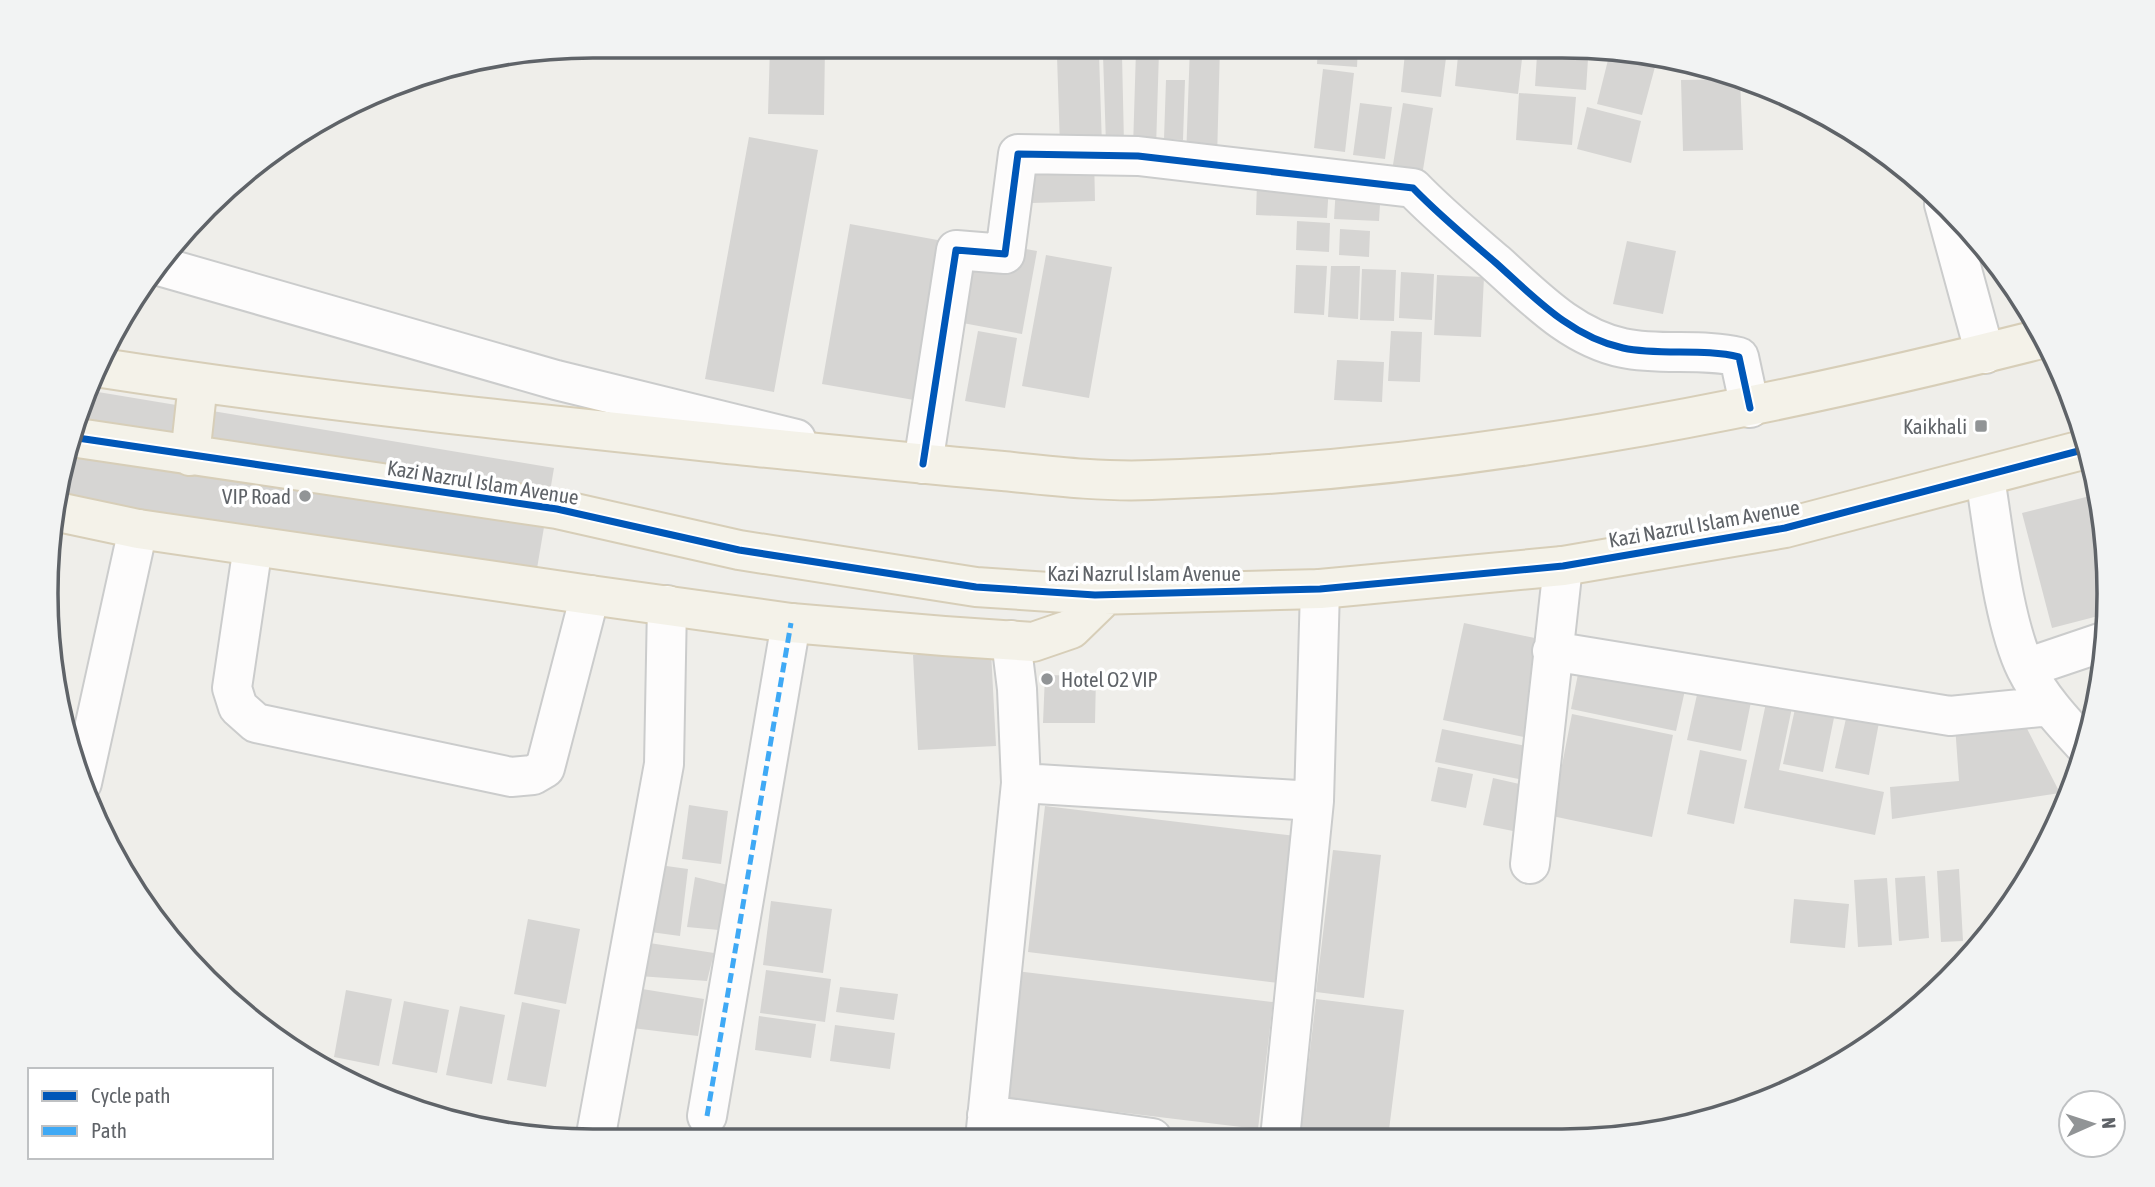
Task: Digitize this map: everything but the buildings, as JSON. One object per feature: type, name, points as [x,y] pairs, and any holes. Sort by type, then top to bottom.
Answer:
[{"type":"main road","points":[[108,369],[310,399],[880,460],[1146,481],[1309,472],[1503,449],[1750,408],[2033,341]]},
{"type":"main road","points":[[190,456],[198,383]]},
{"type":"main road","name":"Kazi Nazrul Islam Avenue","points":[[81,439],[557,509],[739,550],[963,585],[1107,594],[1320,589],[1563,566],[1785,528],[1985,478],[2078,451]]},
{"type":"main road","points":[[64,513],[138,529],[791,623],[1033,642],[1071,629],[1107,594]]},
{"type":"street","points":[[923,464],[956,250],[1005,254],[1018,154],[1138,156],[1413,188],[1445,220],[1556,316],[1583,333],[1621,347],[1645,351],[1739,357],[1750,408]]},
{"type":"street","points":[[1950,225],[1985,354]]},
{"type":"street","points":[[167,268],[556,380],[880,460]]},
{"type":"street","points":[[1985,478],[2009,613],[2026,668],[2050,706],[2077,737]]},
{"type":"street","points":[[86,766],[138,529]]},
{"type":"street","points":[[253,546],[232,688],[238,707],[256,723],[511,777],[533,775],[545,768],[590,595]]},
{"type":"street","points":[[1530,864],[1563,566]]},
{"type":"street","points":[[1281,1129],[1314,801],[1320,589]]},
{"type":"street","points":[[597,1129],[664,764],[667,605]]},
{"type":"street","points":[[707,1116],[791,623]]},
{"type":"street","points":[[1011,640],[1021,783],[986,1127],[1016,1129]]},
{"type":"street","points":[[2026,668],[2094,648]]},
{"type":"street","points":[[1552,651],[1950,716],[2050,706]]},
{"type":"street","points":[[1021,783],[1314,801]]},
{"type":"marked path","points":[[707,1116],[791,623]]},
{"type":"cycle path","points":[[923,464],[956,250],[1005,254],[1018,154],[1138,156],[1413,188],[1539,302],[1587,335],[1623,348],[1739,357],[1750,408]]},
{"type":"cycle path","points":[[81,438],[557,509],[739,550],[976,587],[1095,595],[1320,589],[1563,566],[1785,528],[2078,451]]},
{"type":"place","name":"Kaikhali","points":[[1981,426]]},
{"type":"place","name":"VIP Road","points":[[305,496]]},
{"type":"place","name":"Hotel O2 VIP","points":[[1047,679]]}]
